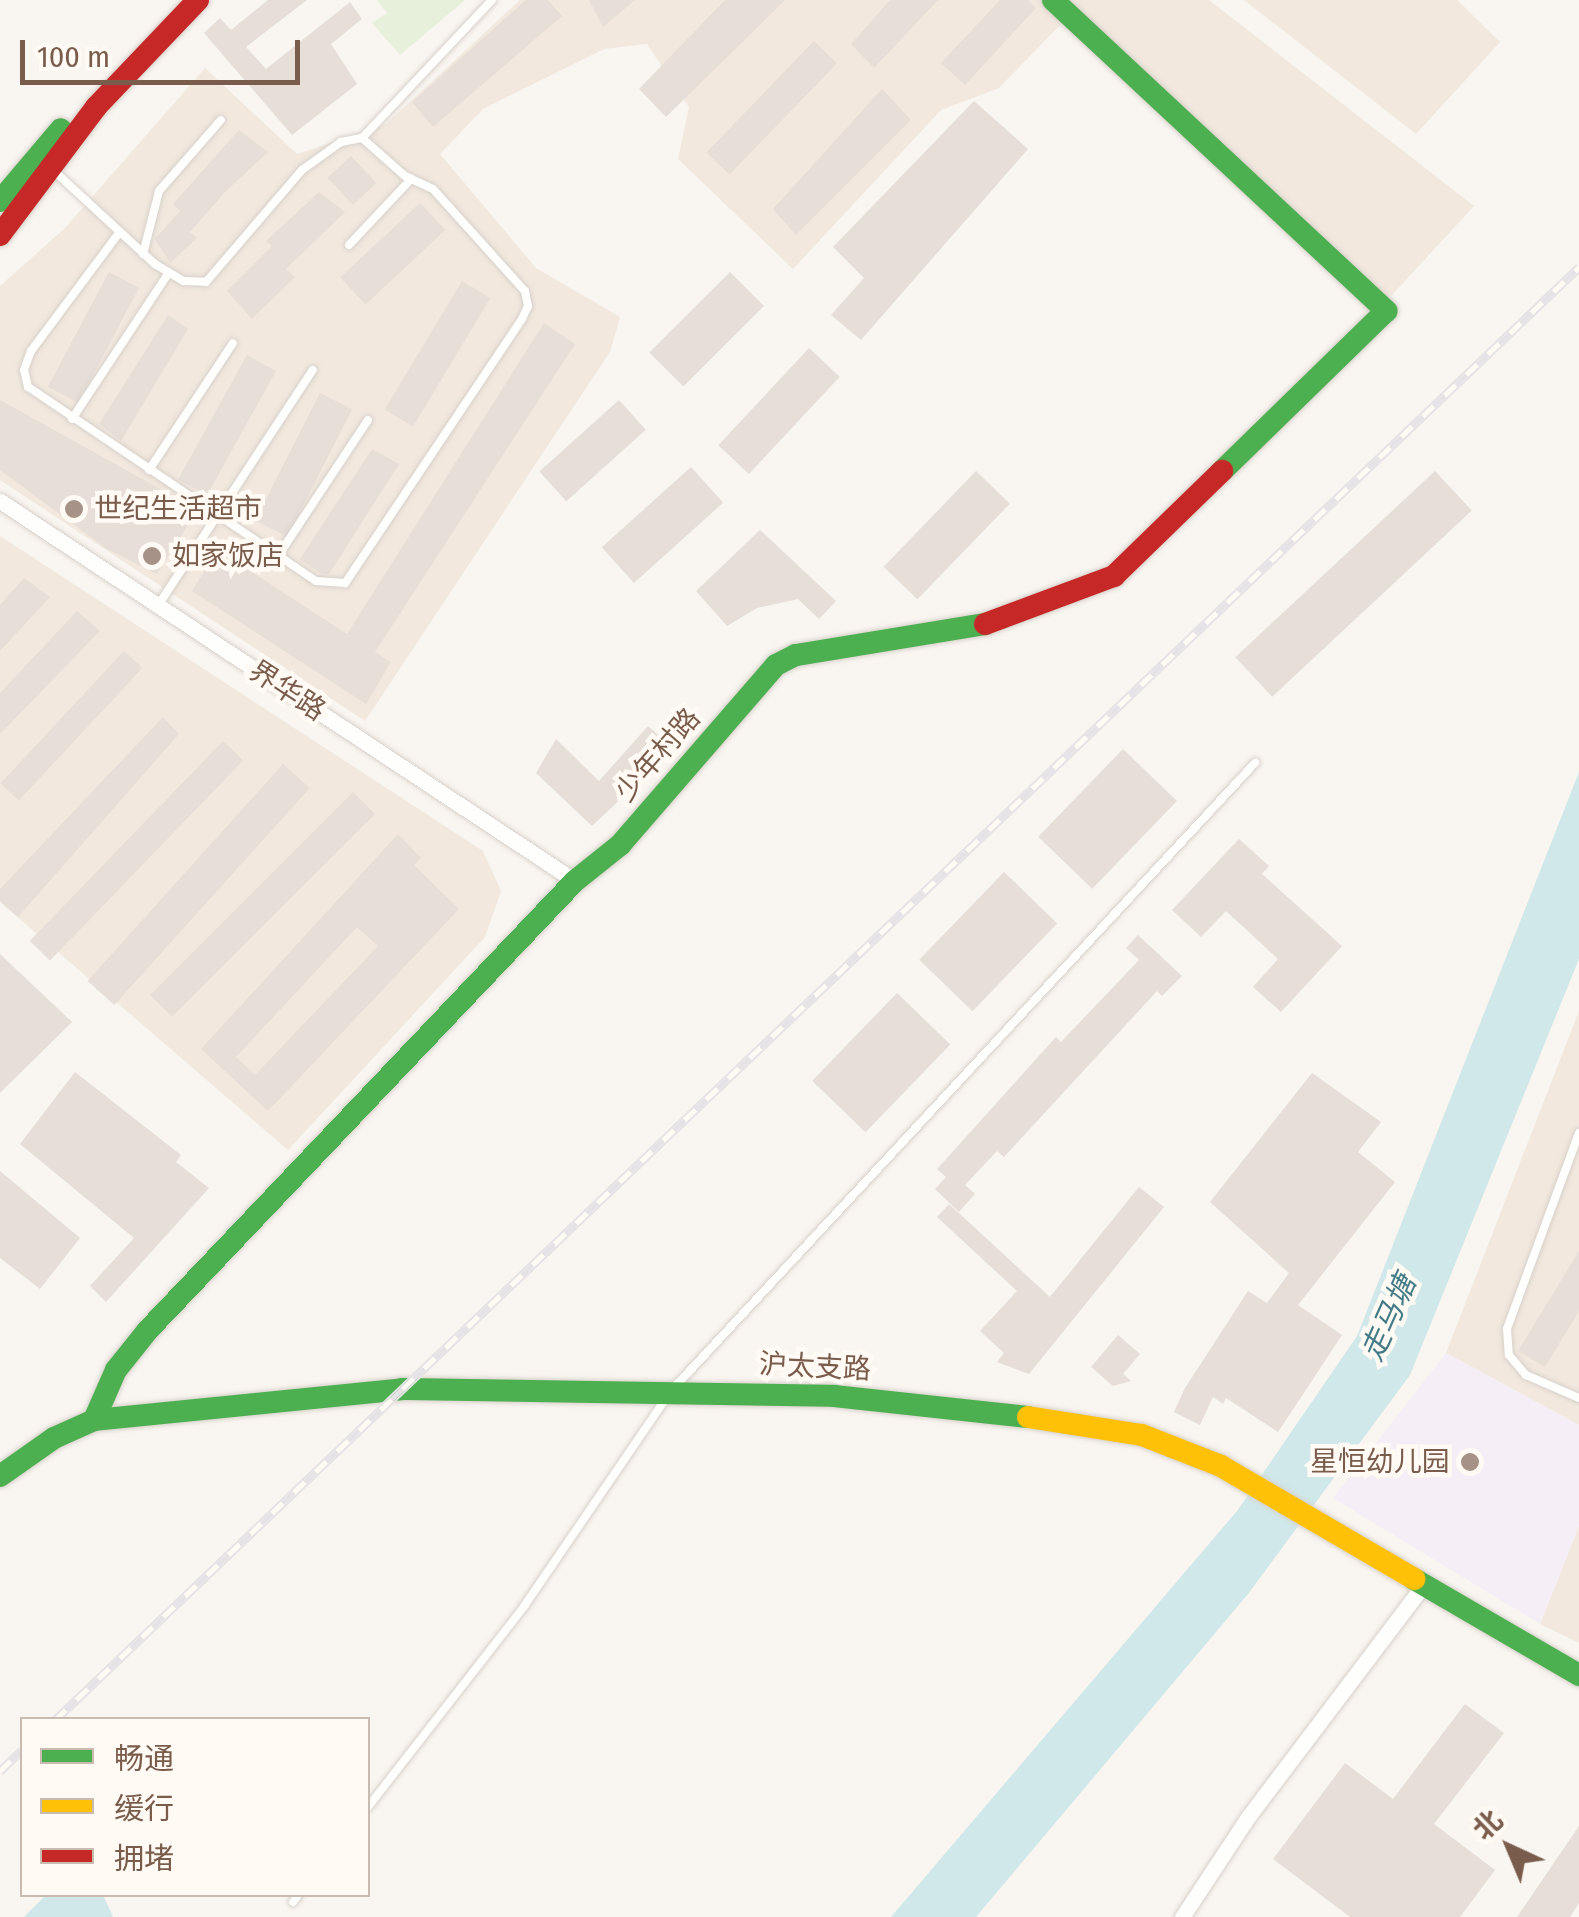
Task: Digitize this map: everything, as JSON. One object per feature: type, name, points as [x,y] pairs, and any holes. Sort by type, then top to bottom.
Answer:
[{"type":"street","points":[[0,235],[46,164],[179,0]]},
{"type":"street","points":[[0,201],[46,164],[198,0]]},
{"type":"street","name":"少年村路","points":[[94,1420],[116,1370],[148,1330],[575,880],[620,845],[785,659],[985,624],[1114,576],[1386,310],[1052,0]]},
{"type":"street","name":"界华路","points":[[0,502],[575,880]]},
{"type":"street","name":"沪太支路","points":[[0,1476],[54,1438],[94,1420],[402,1389],[834,1396],[1071,1421],[1165,1442],[1248,1480],[1579,1675]]},
{"type":"street","points":[[1182,1917],[1248,1817],[1424,1584]]},
{"type":"lane","points":[[46,164],[168,274],[192,282],[216,278],[302,170],[341,142],[362,138],[492,0]]},
{"type":"lane","points":[[143,254],[159,191],[220,120]]},
{"type":"lane","points":[[119,233],[78,283],[24,370],[33,392],[327,586],[350,579],[528,306],[521,286],[436,192],[411,179],[362,138]]},
{"type":"lane","points":[[349,245],[411,179]]},
{"type":"lane","points":[[72,419],[168,274]]},
{"type":"lane","points":[[149,470],[234,343]]},
{"type":"lane","points":[[158,606],[314,370]]},
{"type":"lane","points":[[278,556],[368,420]]},
{"type":"lane","points":[[370,1804],[525,1605],[672,1391],[1255,763]]},
{"type":"lane","points":[[1579,1133],[1507,1328],[1509,1355],[1526,1376],[1579,1398]]},
{"type":"shaded area","points":[[520,0],[1209,0],[1474,206],[1391,296],[1367,306],[1062,23],[999,88],[941,110],[793,269],[678,159],[689,107],[647,44],[604,49],[483,109],[440,154],[536,268],[620,317],[610,352],[365,721],[0,480],[0,286],[64,229],[205,68],[297,154],[385,125]]},
{"type":"shaded area","points":[[1244,0],[1457,0],[1500,42],[1416,134]]},
{"type":"shaded area","points":[[0,536],[483,851],[501,891],[485,937],[288,1150],[0,902]]},
{"type":"shaded area","points":[[1579,1011],[1579,1425],[1446,1353]]},
{"type":"shaded area","name":"星恒幼儿园","points":[[1446,1353],[1579,1425],[1579,1526],[1540,1624],[1333,1498]]},
{"type":"shaded area","points":[[1579,1526],[1579,1643],[1540,1624]]},
{"type":"green space","points":[[377,0],[465,0],[400,55],[372,23],[387,13]]},
{"type":"water","name":"走马塘","points":[[1579,772],[1579,959],[1410,1375],[1248,1594],[976,1917],[891,1917],[1237,1511],[1357,1336]]},
{"type":"water","points":[[44,1897],[104,1897],[113,1917],[24,1917]]},
{"type":"building","points":[[268,0],[307,0],[246,47],[266,69],[350,2],[362,19],[331,44],[357,84],[292,135],[204,33],[220,18],[231,30]]},
{"type":"building","points":[[526,0],[548,0],[562,16],[433,127],[412,102]]},
{"type":"building","points":[[589,0],[635,0],[603,27]]},
{"type":"building","points":[[725,0],[785,0],[666,117],[639,89]]},
{"type":"building","points":[[890,0],[938,0],[874,68],[851,44]]},
{"type":"building","points":[[1000,0],[1028,0],[1036,8],[965,85],[941,63]]},
{"type":"building","points":[[814,41],[837,63],[729,175],[706,152]]},
{"type":"building","points":[[882,89],[911,120],[796,235],[773,209]]},
{"type":"building","points":[[974,101],[1028,149],[861,340],[831,315],[864,278],[833,247]]},
{"type":"building","points":[[239,130],[268,152],[226,191],[190,232],[197,238],[170,263],[155,239],[180,211],[173,204]]},
{"type":"building","points":[[351,156],[376,183],[353,205],[328,178]]},
{"type":"building","points":[[319,192],[345,212],[286,269],[295,277],[252,319],[227,291],[272,246],[266,241]]},
{"type":"building","points":[[420,203],[445,230],[366,304],[340,277]]},
{"type":"building","points":[[109,272],[139,288],[78,403],[48,387]]},
{"type":"building","points":[[730,272],[764,306],[683,387],[649,353]]},
{"type":"building","points":[[462,281],[490,298],[413,427],[385,410]]},
{"type":"building","points":[[168,315],[188,329],[121,441],[99,424]]},
{"type":"building","points":[[544,323],[575,344],[375,652],[391,662],[366,704],[192,591],[218,550],[347,634]]},
{"type":"building","points":[[809,348],[840,377],[749,474],[718,445]]},
{"type":"building","points":[[247,355],[276,371],[207,495],[178,479]]},
{"type":"building","points":[[320,393],[352,409],[287,537],[255,520]]},
{"type":"building","points":[[0,400],[189,505],[195,514],[157,574],[107,549],[0,470]]},
{"type":"building","points":[[619,400],[646,430],[566,501],[539,472]]},
{"type":"building","points":[[372,449],[399,464],[329,574],[322,574],[300,559]]},
{"type":"building","points":[[691,467],[723,503],[634,583],[602,547]]},
{"type":"building","points":[[976,471],[1010,504],[917,599],[884,567]]},
{"type":"building","points":[[1435,471],[1472,510],[1272,697],[1235,657]]},
{"type":"building","points":[[760,530],[836,601],[819,619],[798,599],[757,608],[727,626],[696,591]]},
{"type":"building","points":[[24,578],[50,597],[0,651],[0,605]]},
{"type":"building","points":[[77,611],[100,631],[0,734],[0,693]]},
{"type":"building","points":[[124,651],[142,668],[19,800],[1,783]]},
{"type":"building","points":[[163,717],[179,734],[18,917],[0,901],[0,889]]},
{"type":"building","points":[[648,726],[674,749],[592,826],[536,773],[556,739],[599,781]]},
{"type":"building","points":[[223,741],[243,760],[50,960],[30,941]]},
{"type":"building","points":[[1123,749],[1177,801],[1092,889],[1038,837]]},
{"type":"building","points":[[283,764],[310,788],[114,1005],[88,981]]},
{"type":"building","points":[[353,792],[375,814],[172,1017],[150,995]]},
{"type":"building","points":[[398,834],[421,858],[414,865],[459,909],[268,1111],[201,1049]],"holes":[[[357,927],[378,946],[255,1075],[236,1057]]]},
{"type":"building","points":[[1239,839],[1269,866],[1262,874],[1342,946],[1281,1012],[1253,987],[1278,959],[1226,911],[1201,937],[1172,910]]},
{"type":"building","points":[[1004,872],[1057,923],[972,1011],[919,960]]},
{"type":"building","points":[[1138,935],[1182,976],[1162,996],[1157,991],[1004,1157],[997,1151],[965,1185],[975,1194],[959,1212],[935,1189],[946,1177],[937,1169],[1056,1037],[1061,1042],[1139,960],[1126,948]]},
{"type":"building","points":[[0,954],[72,1022],[0,1093]]},
{"type":"building","points":[[897,993],[950,1044],[865,1132],[812,1081]]},
{"type":"building","points":[[75,1072],[181,1155],[176,1162],[209,1188],[106,1302],[90,1286],[134,1238],[20,1144]]},
{"type":"building","points":[[1312,1073],[1381,1122],[1358,1152],[1395,1182],[1298,1305],[1342,1335],[1278,1432],[1226,1398],[1223,1404],[1213,1397],[1200,1425],[1174,1412],[1185,1388],[1248,1291],[1267,1303],[1289,1273],[1210,1202]]},
{"type":"building","points":[[0,1171],[80,1238],[40,1289],[0,1258]]},
{"type":"building","points":[[1139,1187],[1164,1207],[1029,1374],[997,1362],[1004,1353],[980,1331],[1017,1291],[937,1217],[949,1204],[1050,1297]]},
{"type":"building","points":[[1579,1251],[1579,1311],[1545,1367],[1518,1351]]},
{"type":"building","points":[[1118,1335],[1140,1354],[1123,1374],[1131,1381],[1113,1386],[1091,1367]]},
{"type":"building","points":[[1465,1704],[1504,1733],[1434,1824],[1495,1870],[1460,1917],[1350,1917],[1273,1859],[1345,1763],[1393,1799]]},
{"type":"building","points":[[1579,1826],[1579,1903],[1570,1917],[1517,1917]]},
{"type":"railway","points":[[58,1717],[1579,267]]},
{"type":"railway","points":[[0,1771],[20,1752]]},
{"type":"traffic: fast","points":[[1053,0],[1386,311],[1222,471]]},
{"type":"traffic: fast","points":[[0,201],[61,129]]},
{"type":"traffic: fast","points":[[94,1420],[116,1370],[148,1330],[575,881],[620,845],[776,665],[796,655],[985,624]]},
{"type":"traffic: fast","points":[[0,1476],[54,1438],[94,1420],[402,1389],[834,1396],[1028,1417]]},
{"type":"traffic: fast","points":[[1414,1579],[1579,1675]]},
{"type":"traffic: slow","points":[[1028,1417],[1142,1435],[1221,1466],[1414,1579]]},
{"type":"traffic: jam","points":[[0,235],[96,107],[198,0]]},
{"type":"traffic: jam","points":[[985,624],[1114,576],[1222,471]]},
{"type":"place","name":"世纪生活超市","points":[[74,509]]},
{"type":"place","name":"如家饭店","points":[[152,556]]},
{"type":"place","name":"星恒幼儿园","points":[[1470,1462]]}]
